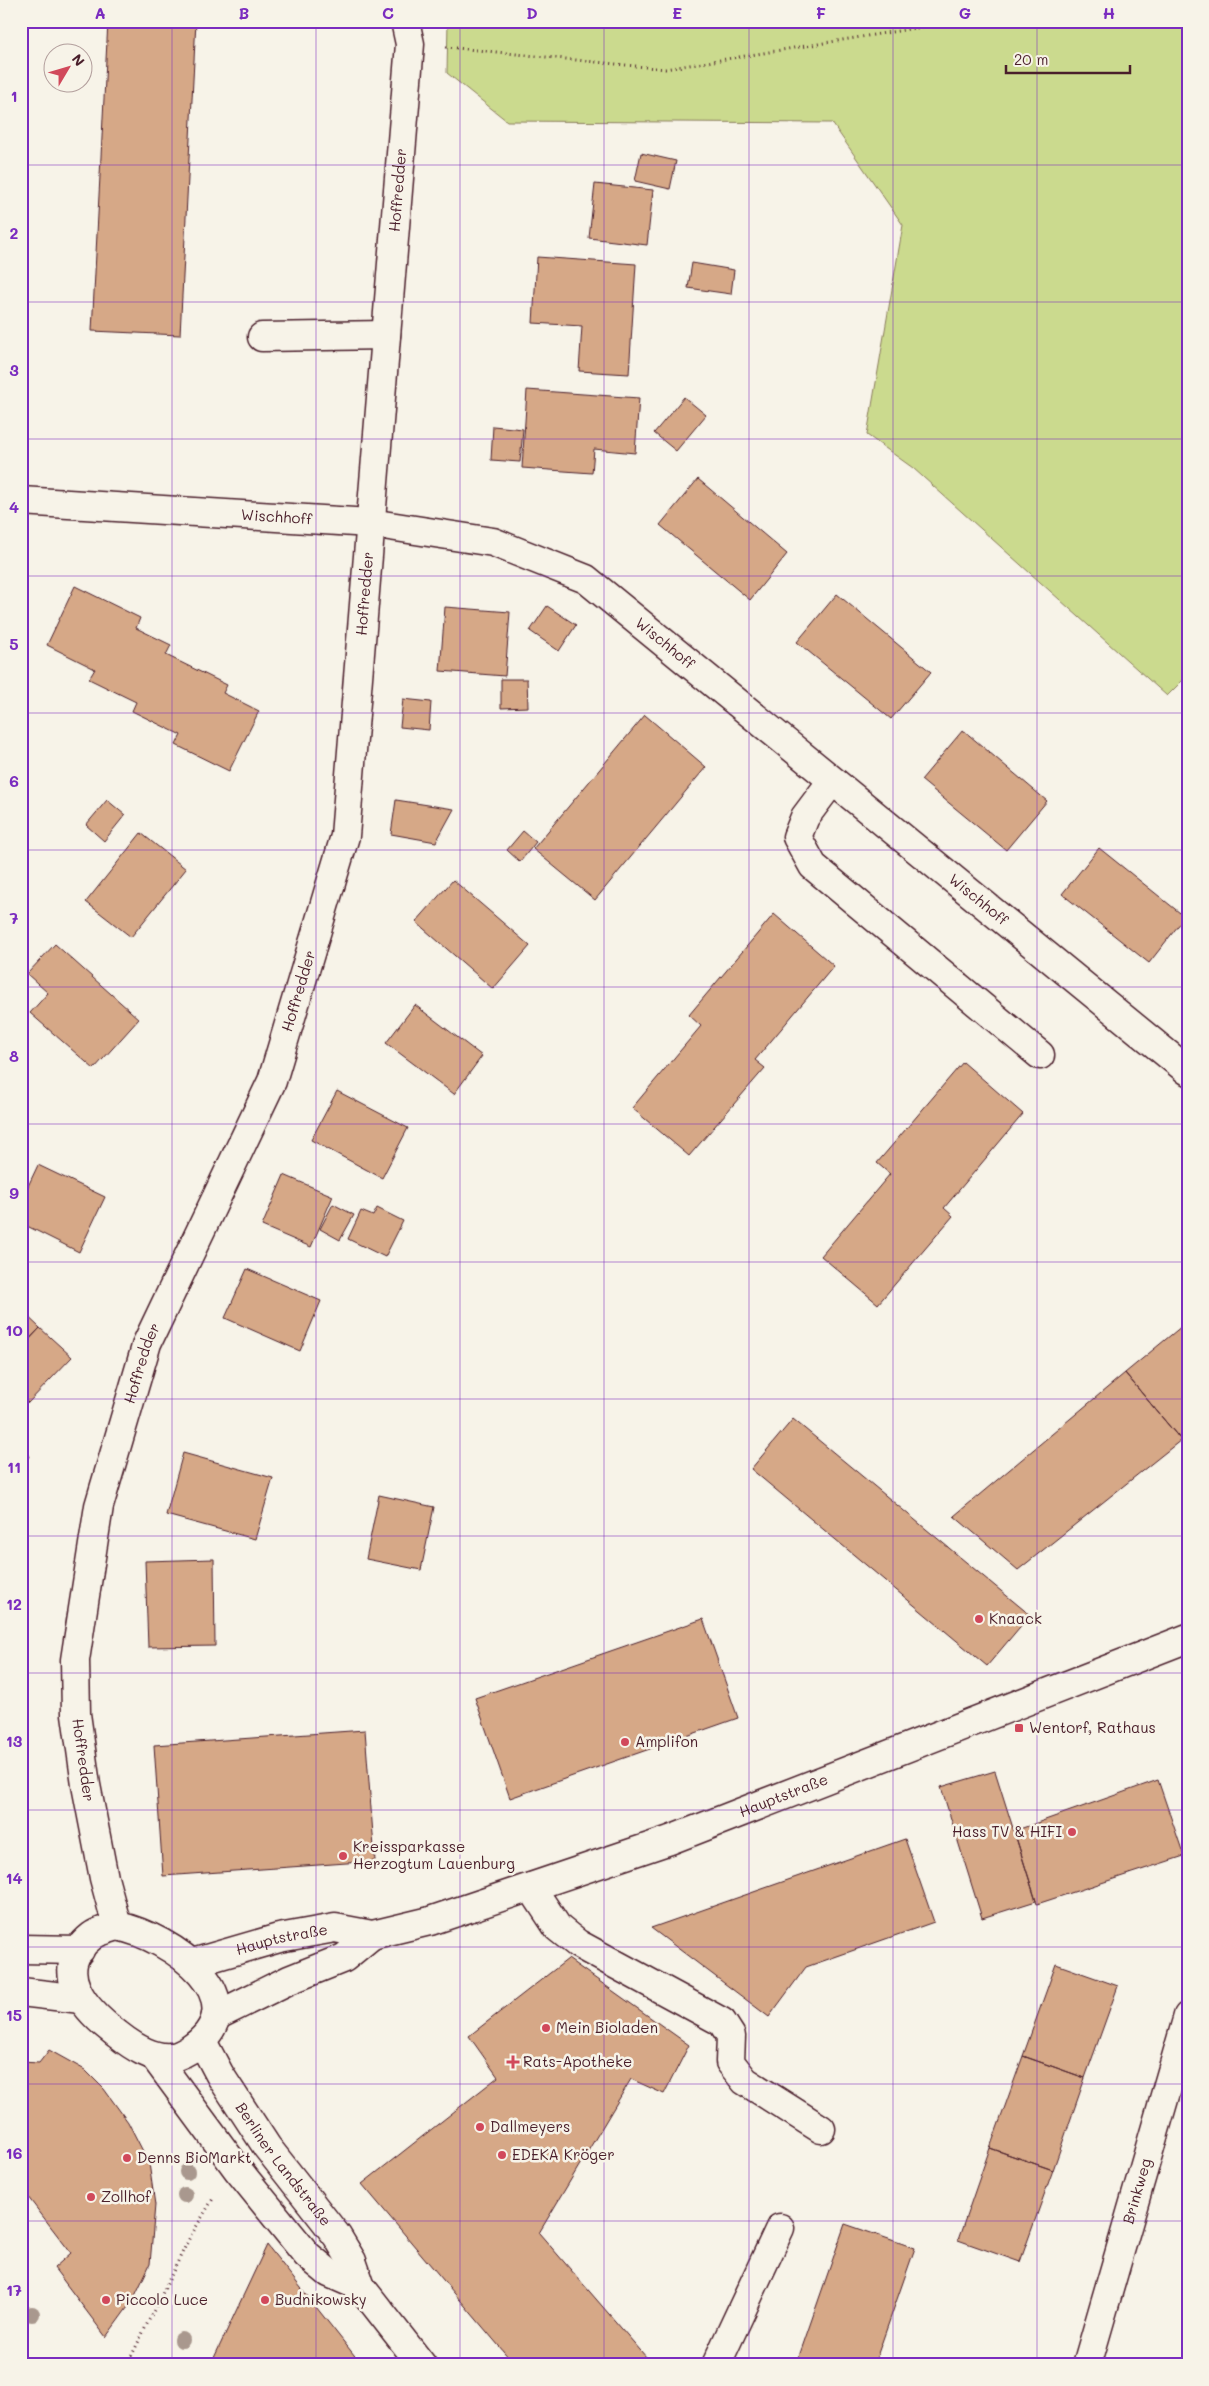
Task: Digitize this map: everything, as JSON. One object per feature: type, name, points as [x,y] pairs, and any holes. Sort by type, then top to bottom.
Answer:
[{"type":"street","name":"Hoffredder","points":[[117,1926],[104,1878],[86,1785],[76,1714],[75,1660],[99,1506],[147,1343],[272,1081],[345,836],[386,335],[408,32]]},
{"type":"street","points":[[262,337],[386,335]]},
{"type":"street","name":"Wischhoff","points":[[21,501],[370,523],[494,542],[586,579],[1188,1071]]},
{"type":"street","points":[[832,780],[805,817],[797,837],[813,866],[1040,1055]]},
{"type":"street","name":"Hauptstraße","points":[[193,1963],[280,1938],[335,1928],[372,1935],[430,1921],[679,1836],[1188,1638]]},
{"type":"street","points":[[530,1887],[558,1928],[578,1944],[722,2022],[731,2036],[730,2062],[744,2080],[821,2128]]},
{"type":"street","points":[[117,1926],[136,1930],[157,1940],[193,1963],[216,1999],[216,2016],[210,2033],[202,2042],[173,2058],[154,2056],[125,2041],[94,2017],[81,1999],[73,1980],[74,1962],[80,1950],[93,1935],[117,1926]]},
{"type":"street","name":"Hauptstraße","points":[[216,2016],[289,1980],[344,1958],[372,1935]]},
{"type":"street","points":[[21,1949],[80,1950]]},
{"type":"street","points":[[21,1992],[81,1999]]},
{"type":"street","name":"Brinkweg","points":[[1088,2365],[1188,2016]]},
{"type":"street","name":"Berliner Landstraße","points":[[202,2042],[220,2075],[266,2146],[337,2236],[352,2261],[362,2287],[422,2365]]},
{"type":"street","name":"Berliner Landstraße","points":[[154,2056],[238,2170],[307,2255],[329,2273],[362,2287]]},
{"type":"street","points":[[716,2365],[780,2228]]},
{"type":"path","points":[[408,32],[665,69],[959,21]]},
{"type":"path","points":[[127,2365],[189,2239],[212,2199],[238,2170]]},
{"type":"green space","points":[[448,21],[1188,21],[1188,675],[1167,696],[913,468],[867,435],[903,225],[832,123],[507,121],[447,73]]},
{"type":"building","points":[[108,21],[196,21],[180,335],[92,331]]},
{"type":"building","points":[[641,153],[676,161],[670,189],[635,181]]},
{"type":"building","points":[[595,184],[653,190],[647,245],[589,238]]},
{"type":"building","points":[[537,257],[636,264],[629,374],[579,371],[582,326],[533,323]]},
{"type":"building","points":[[692,263],[734,270],[731,294],[688,288]]},
{"type":"building","points":[[527,390],[639,398],[635,453],[594,449],[592,473],[522,468]]},
{"type":"building","points":[[684,397],[706,415],[676,451],[654,433]]},
{"type":"building","points":[[493,426],[523,429],[520,462],[491,460]]},
{"type":"building","points":[[698,479],[787,554],[750,600],[660,525]]},
{"type":"building","points":[[75,586],[140,618],[136,628],[171,645],[166,655],[227,685],[223,693],[259,711],[229,771],[176,745],[181,735],[132,711],[136,702],[89,679],[95,669],[47,645]]},
{"type":"building","points":[[837,594],[931,672],[891,719],[797,642]]},
{"type":"building","points":[[547,606],[576,625],[559,651],[530,631]]},
{"type":"building","points":[[445,607],[510,612],[505,676],[440,671]]},
{"type":"building","points":[[501,679],[527,679],[528,707],[501,708]]},
{"type":"building","points":[[403,699],[431,702],[429,730],[400,727]]},
{"type":"building","points":[[645,715],[706,767],[595,900],[533,849]]},
{"type":"building","points":[[963,730],[1047,801],[1006,850],[921,780]]},
{"type":"building","points":[[107,800],[125,815],[104,841],[86,825]]},
{"type":"building","points":[[396,800],[454,809],[436,842],[391,834]]},
{"type":"building","points":[[523,831],[536,842],[520,862],[507,850]]},
{"type":"building","points":[[141,833],[186,869],[131,937],[86,902]]},
{"type":"building","points":[[1099,848],[1185,917],[1149,963],[1062,894]]},
{"type":"building","points":[[453,880],[530,946],[493,989],[416,922]]},
{"type":"building","points":[[774,914],[834,966],[755,1060],[765,1068],[689,1156],[632,1108],[701,1026],[689,1015]]},
{"type":"building","points":[[55,944],[139,1019],[94,1069],[30,1013],[48,993],[27,974]]},
{"type":"building","points":[[415,1005],[482,1056],[454,1094],[386,1043]]},
{"type":"building","points":[[963,1062],[1023,1114],[944,1208],[953,1216],[878,1304],[821,1256],[890,1174],[877,1163]]},
{"type":"building","points":[[337,1091],[408,1128],[382,1178],[311,1140]]},
{"type":"building","points":[[38,1165],[105,1197],[79,1252],[21,1223],[21,1201]]},
{"type":"building","points":[[284,1175],[333,1196],[311,1247],[262,1226]]},
{"type":"building","points":[[333,1204],[354,1215],[340,1240],[320,1229]]},
{"type":"building","points":[[377,1208],[403,1221],[385,1257],[348,1239],[361,1211],[373,1216]]},
{"type":"building","points":[[247,1269],[321,1301],[300,1351],[225,1318]]},
{"type":"building","points":[[21,1310],[40,1328],[21,1348]]},
{"type":"building","points":[[1188,1321],[1188,1434],[1181,1440],[1125,1373]]},
{"type":"building","points":[[40,1328],[72,1357],[28,1403],[21,1396],[21,1348]]},
{"type":"building","points":[[1125,1373],[1181,1440],[1018,1570],[954,1516]]},
{"type":"building","points":[[793,1419],[1030,1615],[987,1666],[751,1469]]},
{"type":"building","points":[[21,1442],[29,1457],[21,1464]]},
{"type":"building","points":[[183,1453],[273,1478],[255,1539],[166,1515]]},
{"type":"building","points":[[379,1495],[434,1507],[421,1570],[366,1559]]},
{"type":"building","points":[[214,1559],[215,1646],[148,1647],[145,1561]]},
{"type":"building","points":[[703,1619],[738,1718],[510,1798],[475,1698]]},
{"type":"building","points":[[365,1730],[375,1861],[163,1876],[154,1745]]},
{"type":"building","points":[[995,1771],[1036,1901],[982,1918],[941,1787]]},
{"type":"building","points":[[1158,1780],[1184,1856],[1037,1904],[1014,1831]]},
{"type":"building","points":[[905,1839],[934,1922],[806,1967],[769,2017],[651,1928]]},
{"type":"building","points":[[568,1959],[689,2045],[664,2094],[631,2079],[539,2233],[653,2365],[515,2365],[362,2184],[498,2077],[469,2036]]},
{"type":"building","points":[[1056,1964],[1118,1986],[1085,2078],[1023,2056]]},
{"type":"building","name":"Zollhof","points":[[49,2050],[85,2070],[104,2089],[128,2122],[149,2163],[155,2205],[150,2264],[133,2300],[106,2337],[54,2268],[71,2253],[21,2188],[21,2062],[39,2063]]},
{"type":"building","points":[[1023,2056],[1085,2078],[1053,2170],[990,2148]]},
{"type":"building","points":[[990,2148],[1053,2170],[1020,2262],[958,2240]]},
{"type":"building","points":[[845,2224],[915,2248],[874,2365],[796,2365]]},
{"type":"building","points":[[267,2245],[362,2365],[217,2365],[213,2360]]},
{"type":"place","name":"Knaack","points":[[979,1619]]},
{"type":"place","name":"Wentorf, Rathaus","points":[[1019,1728]]},
{"type":"place","name":"Amplifon","points":[[625,1742]]},
{"type":"place","name":"Hass TV & HIFI","points":[[1072,1832]]},
{"type":"place","name":"Kreissparkasse Herzogtum Lauenburg","points":[[343,1856]]},
{"type":"place","name":"Mein Bioladen","points":[[546,2028]]},
{"type":"place","name":"Rats-Apotheke","points":[[513,2062]]},
{"type":"place","name":"Dallmeyers","points":[[480,2127]]},
{"type":"place","name":"EDEKA Kröger","points":[[502,2155]]},
{"type":"place","name":"Denns BioMarkt","points":[[127,2158]]},
{"type":"place","name":"Zollhof","points":[[91,2197]]},
{"type":"place","name":"Piccolo Luce","points":[[106,2300]]},
{"type":"place","name":"Budnikowsky","points":[[265,2300]]}]
